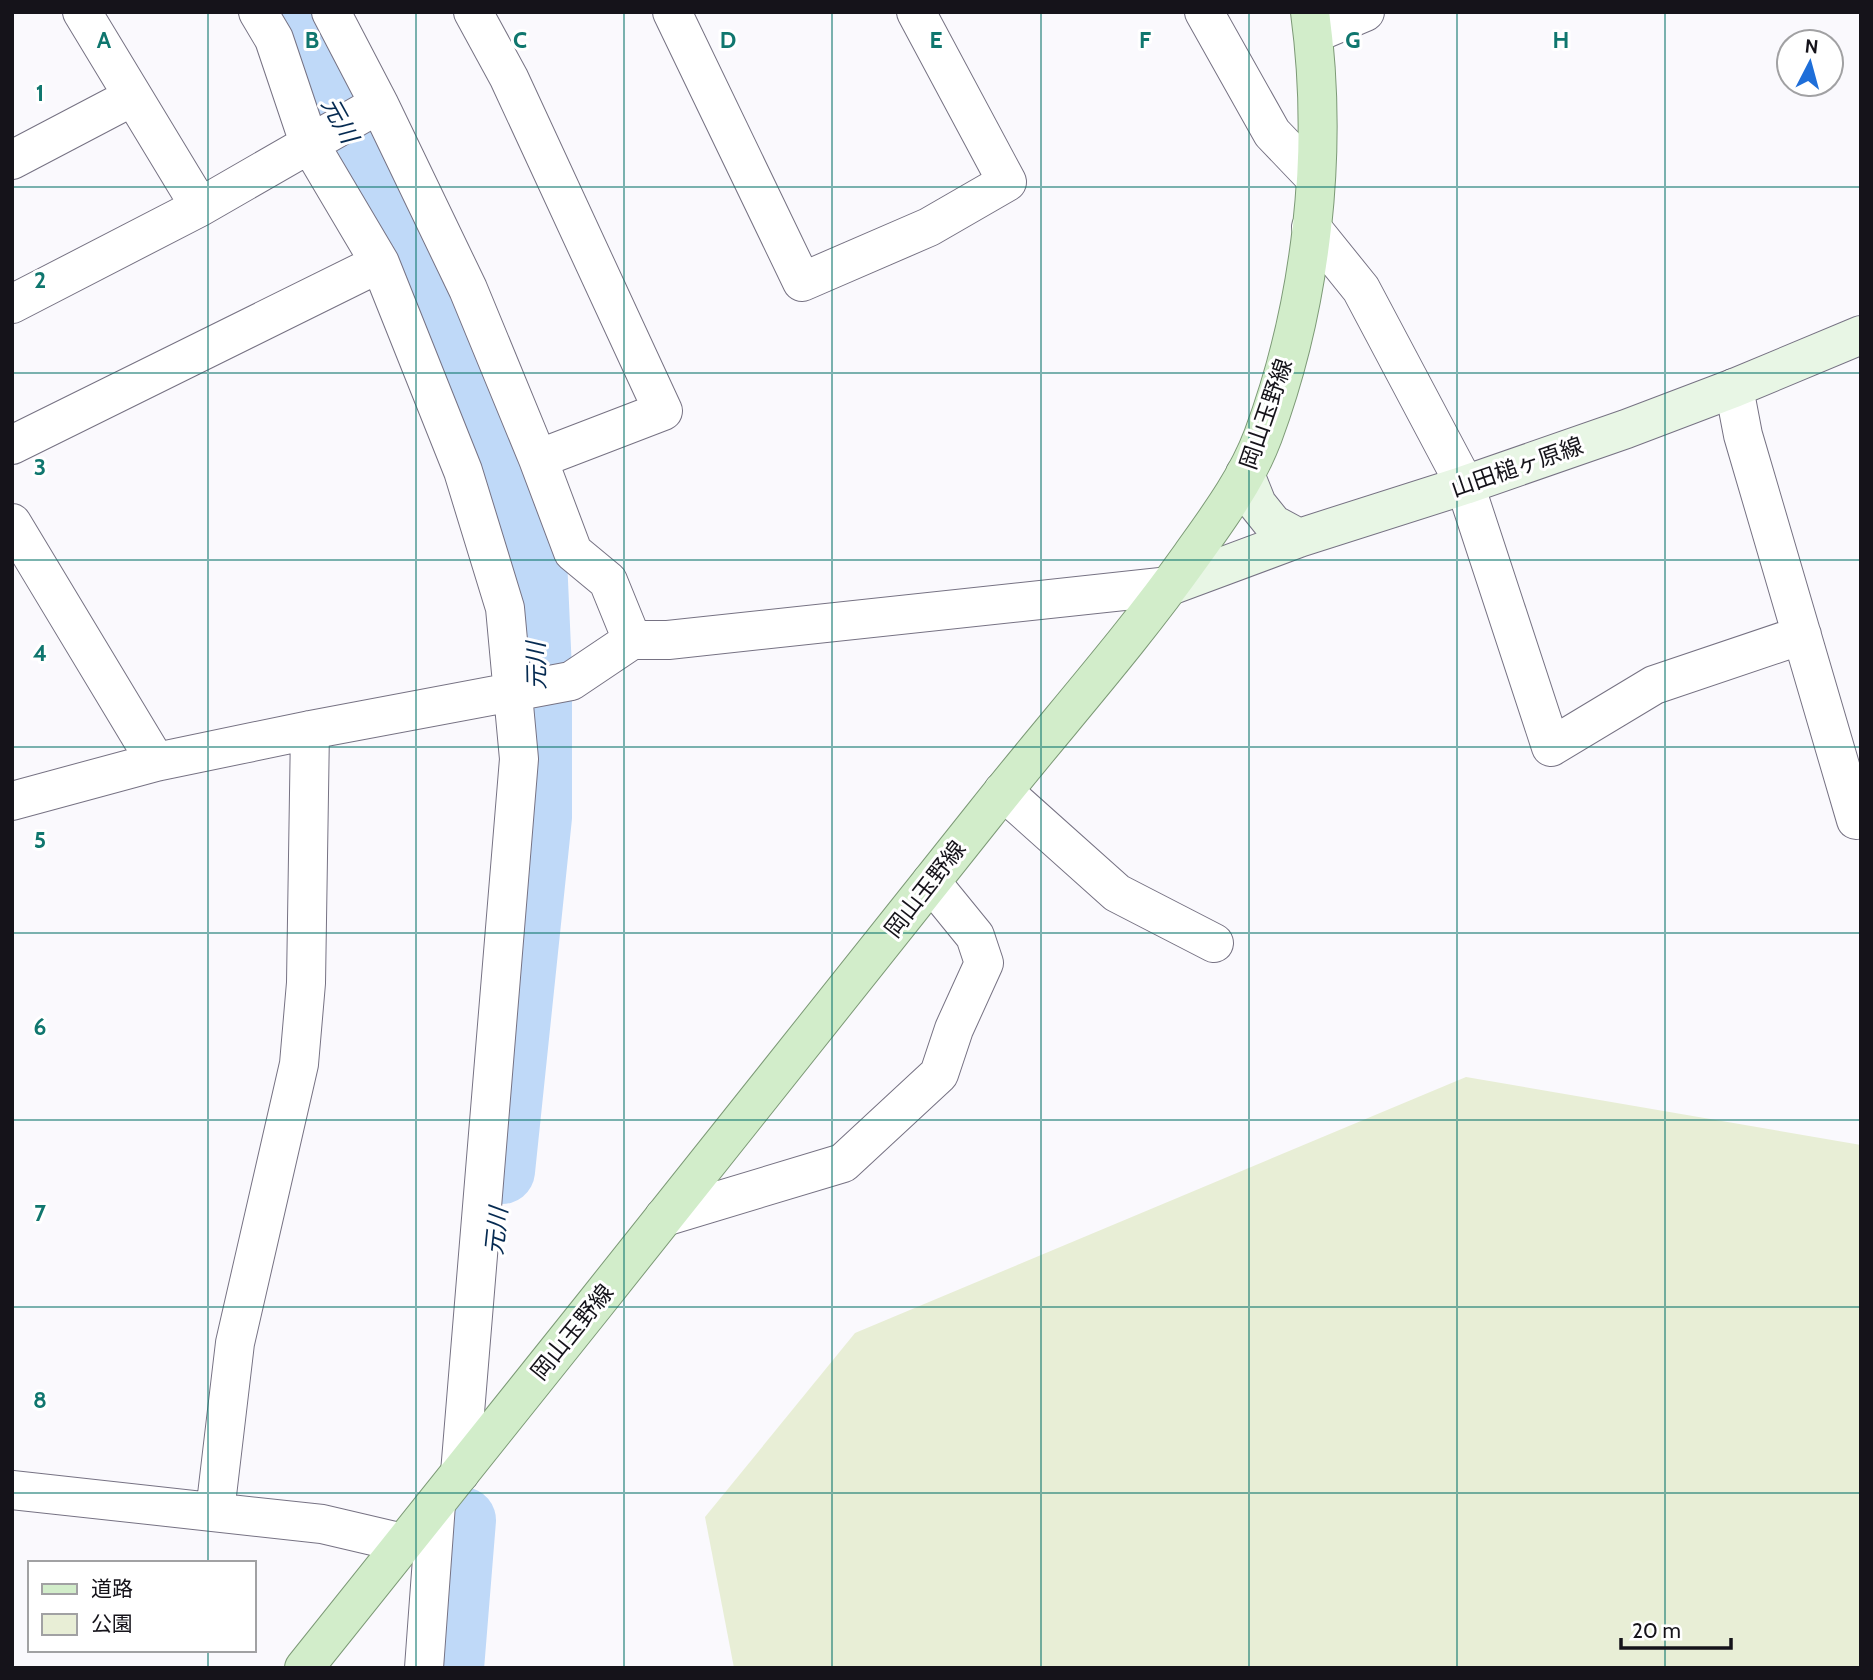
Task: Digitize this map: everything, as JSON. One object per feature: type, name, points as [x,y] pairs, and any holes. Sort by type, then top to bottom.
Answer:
[{"type":"main road","name":"岡山玉野線","points":[[304,1668],[1003,791],[1135,631],[1237,490],[1262,439],[1296,323],[1311,227],[1315,178],[1318,104],[1312,23]]},
{"type":"main road","name":"山田槌ヶ原線","points":[[1170,586],[1299,538],[1465,485],[1626,429],[1861,335]]},
{"type":"main road","points":[[1245,474],[1257,503],[1273,524],[1299,538]]},
{"type":"street","points":[[82,12],[200,207]]},
{"type":"street","points":[[258,12],[274,39],[380,263],[463,471],[505,608],[534,688],[519,759],[460,1473]]},
{"type":"street","points":[[331,12],[371,108],[468,289],[573,552],[608,581],[632,640]]},
{"type":"street","points":[[473,12],[509,78],[663,411],[538,459]]},
{"type":"street","points":[[677,14],[802,282],[929,227],[1007,182],[916,12]]},
{"type":"street","points":[[1204,12],[1272,132],[1315,178]]},
{"type":"street","points":[[1312,23],[1365,12]]},
{"type":"street","points":[[12,160],[132,97]]},
{"type":"street","points":[[12,304],[200,207],[371,108]]},
{"type":"street","points":[[1311,227],[1361,289],[1465,485],[1551,747],[1654,685],[1802,635]]},
{"type":"street","points":[[12,445],[380,263]]},
{"type":"street","points":[[1734,388],[1743,435],[1856,820],[1861,819]]},
{"type":"street","points":[[12,523],[156,762]]},
{"type":"street","points":[[12,801],[156,762],[571,681],[632,640],[668,640],[1170,586]]},
{"type":"street","points":[[215,1512],[234,1343],[299,1064],[306,983],[310,730]]},
{"type":"street","points":[[1003,791],[1117,893],[1214,943]]},
{"type":"street","points":[[664,1217],[843,1163],[939,1074],[954,1029],[984,963],[975,936],[931,882]]},
{"type":"street","points":[[12,1490],[322,1524],[403,1543]]},
{"type":"street","points":[[424,1668],[436,1504]]},
{"type":"green space","points":[[1466,1077],[1861,1145],[1861,1668],[734,1668],[705,1517],[855,1333]]},
{"type":"waterway","name":"元川","points":[[280,12],[408,241],[497,443],[534,559],[539,671],[539,817],[502,1171]]},
{"type":"waterway","name":"元川","points":[[451,1668],[463,1520]]}]
